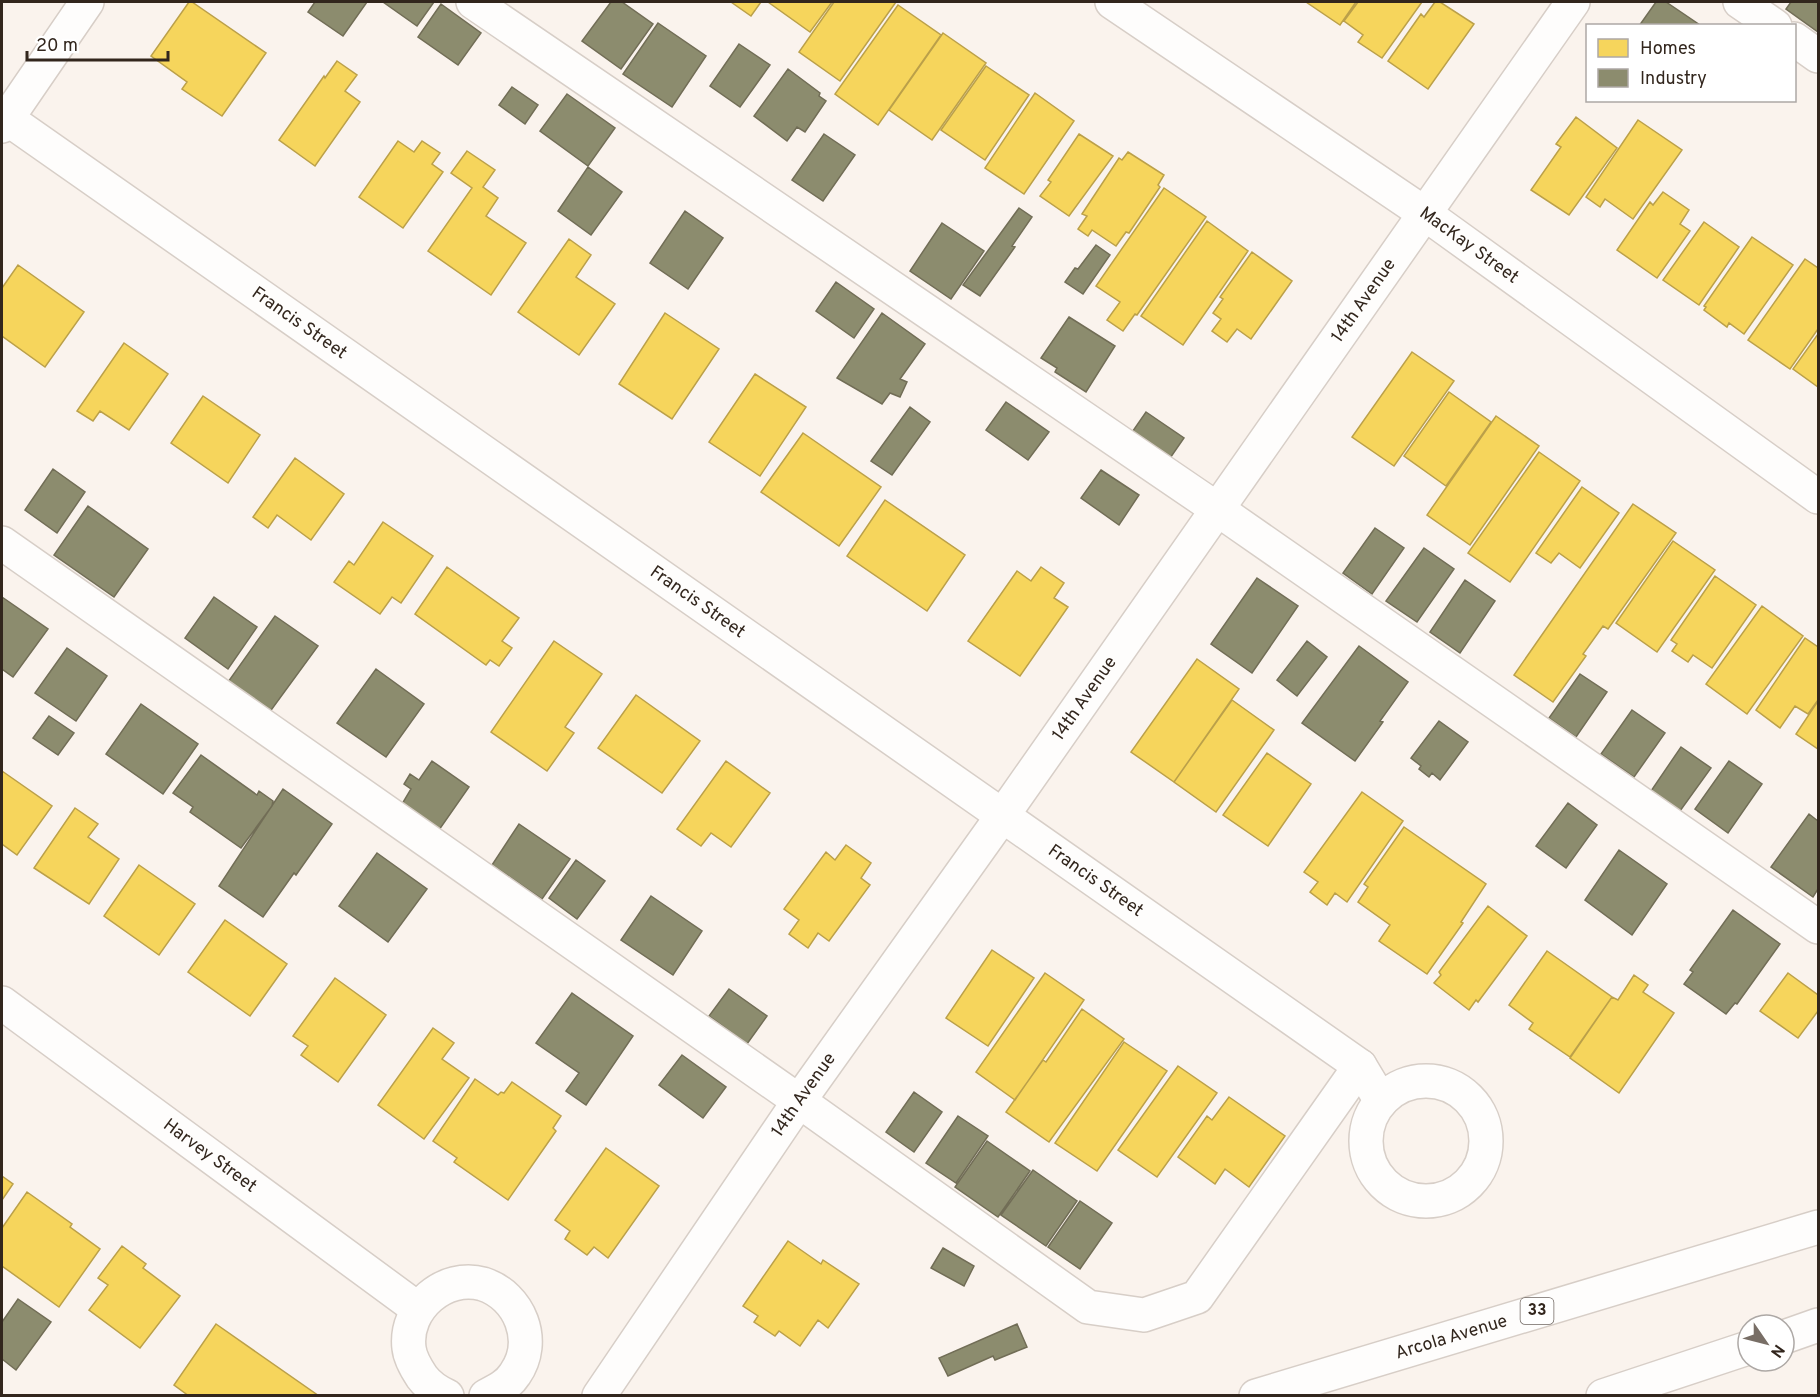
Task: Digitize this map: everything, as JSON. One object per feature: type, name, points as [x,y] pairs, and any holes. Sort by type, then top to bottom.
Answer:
[{"type":"street","points":[[3,120],[87,2]]},
{"type":"street","points":[[473,2],[1217,509],[1818,927]]},
{"type":"street","name":"MacKay Street","points":[[1112,2],[1424,213],[1818,497]]},
{"type":"street","name":"14th Avenue","points":[[599,1395],[799,1101],[1003,815],[1573,2]]},
{"type":"street","points":[[1740,2],[1772,24]]},
{"type":"street","points":[[1796,40],[1818,56]]},
{"type":"street","name":"Francis Street","points":[[3,120],[1360,1066],[1381,1101]]},
{"type":"street","points":[[2,543],[799,1101],[1088,1307],[1143,1315],[1197,1296],[1360,1066]]},
{"type":"street","name":"Harvey Street","points":[[2,1004],[418,1309]]},
{"type":"street","name":"Arcola Avenue","points":[[1256,1395],[1818,1227]]},
{"type":"street","points":[[445,1395],[427,1383],[415,1367],[409,1348],[410,1328],[418,1309],[430,1295],[446,1286],[464,1282],[483,1284],[500,1292],[513,1304],[522,1320],[526,1339],[523,1357],[515,1374],[501,1389],[486,1395]]},
{"type":"street","points":[[1796,1332],[1818,1325]]},
{"type":"street","points":[[1603,1395],[1736,1352]]},
{"type":"building: Homes","points":[[189,2],[266,53],[222,116],[182,89],[187,82],[151,56]]},
{"type":"building: Homes","points":[[731,2],[761,2],[751,16]]},
{"type":"building: Homes","points":[[768,2],[832,2],[810,32]]},
{"type":"building: Homes","points":[[834,2],[896,2],[840,81],[799,52]]},
{"type":"building: Homes","points":[[1306,2],[1356,2],[1340,25]]},
{"type":"building: Homes","points":[[1358,2],[1422,2],[1382,58],[1358,42],[1363,35],[1344,21]]},
{"type":"building: Homes","points":[[1435,2],[1440,2],[1474,24],[1428,89],[1388,61],[1421,14],[1424,17]]},
{"type":"building: Homes","points":[[898,5],[941,35],[878,125],[835,94]]},
{"type":"building: Homes","points":[[943,33],[986,63],[932,140],[889,110]]},
{"type":"building: Homes","points":[[337,61],[357,75],[345,91],[360,102],[315,166],[279,140]]},
{"type":"building: Homes","points":[[986,66],[1029,95],[985,160],[941,130]]},
{"type":"building: Homes","points":[[1035,93],[1074,121],[1024,194],[985,168]]},
{"type":"building: Homes","points":[[1576,117],[1617,148],[1569,215],[1531,190],[1561,147],[1556,144]]},
{"type":"building: Homes","points":[[1638,120],[1682,150],[1633,219],[1605,199],[1600,207],[1586,197]]},
{"type":"building: Homes","points":[[1079,134],[1113,156],[1069,216],[1040,196],[1051,182],[1048,180]]},
{"type":"building: Homes","points":[[398,141],[414,152],[422,141],[440,153],[432,164],[443,172],[403,228],[359,197]]},
{"type":"building: Homes","points":[[467,151],[495,170],[483,187],[498,198],[486,216],[526,243],[491,295],[428,251],[472,188],[451,173]]},
{"type":"building: Homes","points":[[1128,152],[1164,175],[1158,185],[1160,187],[1129,233],[1126,232],[1116,246],[1092,230],[1088,236],[1078,229],[1087,216],[1082,214],[1119,158],[1122,160]]},
{"type":"building: Homes","points":[[1164,188],[1206,217],[1137,315],[1135,314],[1123,331],[1107,320],[1120,302],[1096,286]]},
{"type":"building: Homes","points":[[1663,192],[1689,210],[1680,224],[1690,231],[1657,278],[1617,250],[1650,202],[1653,205]]},
{"type":"building: Homes","points":[[1207,221],[1248,251],[1183,345],[1141,316]]},
{"type":"building: Homes","points":[[1704,222],[1739,247],[1699,305],[1663,280]]},
{"type":"building: Homes","points":[[1752,237],[1793,265],[1744,334],[1729,323],[1727,327],[1704,310],[1706,307],[1704,306]]},
{"type":"building: Homes","points":[[569,239],[591,255],[576,277],[615,304],[579,355],[518,312]]},
{"type":"building: Homes","points":[[1252,252],[1292,281],[1251,339],[1237,329],[1227,342],[1212,331],[1221,319],[1213,313],[1223,299],[1220,297]]},
{"type":"building: Homes","points":[[1805,259],[1818,268],[1818,329],[1790,369],[1748,340]]},
{"type":"building: Homes","points":[[18,265],[84,312],[45,367],[2,336],[2,288]]},
{"type":"building: Homes","points":[[665,313],[719,349],[672,419],[619,384]]},
{"type":"building: Homes","points":[[1818,334],[1818,387],[1793,369]]},
{"type":"building: Homes","points":[[124,343],[168,374],[129,430],[100,411],[93,421],[77,411]]},
{"type":"building: Homes","points":[[1412,352],[1454,381],[1394,466],[1352,437]]},
{"type":"building: Homes","points":[[755,374],[806,407],[760,476],[709,442]]},
{"type":"building: Homes","points":[[1449,392],[1491,422],[1446,486],[1404,456]]},
{"type":"building: Homes","points":[[203,396],[260,435],[228,483],[171,443]]},
{"type":"building: Homes","points":[[1496,416],[1539,446],[1470,545],[1427,515]]},
{"type":"building: Homes","points":[[803,433],[881,487],[839,546],[761,492]]},
{"type":"building: Homes","points":[[1539,452],[1580,481],[1510,582],[1468,553]]},
{"type":"building: Homes","points":[[295,458],[344,494],[311,540],[277,515],[268,528],[253,517]]},
{"type":"building: Homes","points":[[1582,487],[1619,513],[1580,568],[1559,553],[1551,563],[1536,553]]},
{"type":"building: Homes","points":[[885,500],[965,555],[927,611],[847,556]]},
{"type":"building: Homes","points":[[1633,504],[1676,533],[1608,629],[1603,626],[1583,654],[1586,656],[1553,702],[1514,675]]},
{"type":"building: Homes","points":[[383,522],[433,556],[401,603],[392,597],[380,614],[334,582],[349,561],[354,565]]},
{"type":"building: Homes","points":[[1673,541],[1715,570],[1657,652],[1616,623]]},
{"type":"building: Homes","points":[[447,567],[519,618],[502,641],[512,648],[499,666],[490,660],[486,665],[415,614]]},
{"type":"building: Homes","points":[[1041,567],[1064,583],[1054,598],[1068,607],[1020,676],[968,641],[1017,571],[1031,581]]},
{"type":"building: Homes","points":[[1715,576],[1756,605],[1712,668],[1693,655],[1688,662],[1672,651],[1677,644],[1671,640]]},
{"type":"building: Homes","points":[[1762,606],[1803,636],[1747,714],[1706,684]]},
{"type":"building: Homes","points":[[1805,638],[1818,647],[1818,700],[1808,714],[1795,706],[1780,728],[1756,710]]},
{"type":"building: Homes","points":[[554,641],[602,674],[565,727],[574,733],[547,771],[491,732]]},
{"type":"building: Homes","points":[[1197,659],[1239,689],[1174,782],[1131,752]]},
{"type":"building: Homes","points":[[636,695],[700,741],[662,793],[598,748]]},
{"type":"building: Homes","points":[[1232,700],[1274,730],[1216,812],[1174,782]]},
{"type":"building: Homes","points":[[1818,701],[1818,749],[1796,734]]},
{"type":"building: Homes","points":[[1267,753],[1311,784],[1268,846],[1223,815]]},
{"type":"building: Homes","points":[[726,761],[770,793],[731,847],[711,833],[701,846],[677,829]]},
{"type":"building: Homes","points":[[2,771],[52,806],[17,855],[2,844]]},
{"type":"building: Homes","points":[[1362,792],[1403,821],[1347,902],[1335,893],[1327,905],[1310,892],[1318,882],[1304,872]]},
{"type":"building: Homes","points":[[75,808],[98,824],[88,837],[119,859],[89,904],[34,868]]},
{"type":"building: Homes","points":[[1404,827],[1486,884],[1461,922],[1463,923],[1427,974],[1379,941],[1390,925],[1358,902],[1368,887],[1364,884]]},
{"type":"building: Homes","points":[[846,845],[871,863],[861,878],[870,885],[829,941],[818,933],[808,948],[789,934],[799,920],[784,909],[826,852],[835,860]]},
{"type":"building: Homes","points":[[139,865],[195,904],[159,955],[104,916]]},
{"type":"building: Homes","points":[[1488,906],[1527,936],[1478,1002],[1476,1000],[1469,1010],[1434,983],[1441,975],[1439,972]]},
{"type":"building: Homes","points":[[225,920],[287,964],[250,1016],[188,972]]},
{"type":"building: Homes","points":[[992,950],[1034,978],[988,1046],[946,1018]]},
{"type":"building: Homes","points":[[1547,951],[1612,997],[1570,1057],[1529,1029],[1533,1023],[1509,1005]]},
{"type":"building: Homes","points":[[1045,973],[1084,1000],[1015,1100],[976,1072]]},
{"type":"building: Homes","points":[[1788,973],[1818,995],[1818,1011],[1798,1038],[1760,1011]]},
{"type":"building: Homes","points":[[1634,975],[1648,985],[1643,992],[1674,1013],[1619,1093],[1570,1058],[1612,997],[1618,1000]]},
{"type":"building: Homes","points":[[335,978],[386,1015],[338,1082],[301,1055],[308,1046],[293,1036]]},
{"type":"building: Homes","points":[[1082,1009],[1124,1039],[1049,1142],[1006,1112],[1043,1060],[1046,1062]]},
{"type":"building: Homes","points":[[433,1028],[454,1043],[442,1059],[469,1078],[424,1139],[378,1105]]},
{"type":"building: Homes","points":[[1124,1042],[1167,1071],[1097,1171],[1055,1143]]},
{"type":"building: Homes","points":[[1178,1066],[1217,1093],[1157,1177],[1118,1150]]},
{"type":"building: Homes","points":[[475,1079],[498,1095],[501,1092],[504,1093],[512,1082],[561,1116],[553,1128],[556,1131],[508,1200],[454,1162],[457,1158],[433,1141]]},
{"type":"building: Homes","points":[[1229,1097],[1285,1136],[1249,1187],[1225,1169],[1215,1184],[1178,1157],[1207,1116],[1212,1120]]},
{"type":"building: Homes","points":[[606,1148],[659,1186],[608,1258],[594,1247],[587,1255],[565,1239],[570,1231],[555,1220]]},
{"type":"building: Homes","points":[[2,1176],[13,1184],[2,1200]]},
{"type":"building: Homes","points":[[27,1192],[72,1224],[70,1227],[100,1249],[59,1307],[2,1266],[2,1228]]},
{"type":"building: Homes","points":[[788,1241],[821,1264],[823,1260],[859,1284],[828,1328],[818,1320],[800,1346],[779,1331],[775,1336],[754,1322],[758,1316],[743,1306]]},
{"type":"building: Homes","points":[[122,1246],[146,1264],[143,1268],[180,1296],[140,1348],[89,1310],[108,1285],[98,1278]]},
{"type":"building: Homes","points":[[216,1324],[319,1396],[189,1396],[174,1385]]},
{"type":"building: Industry","points":[[315,2],[367,2],[343,36],[308,12]]},
{"type":"building: Industry","points":[[383,2],[434,2],[417,26]]},
{"type":"building: Industry","points":[[611,2],[622,2],[653,24],[621,69],[582,41]]},
{"type":"building: Industry","points":[[1656,2],[1666,2],[1699,24],[1640,24]]},
{"type":"building: Industry","points":[[1791,2],[1818,2],[1818,32],[1786,9]]},
{"type":"building: Industry","points":[[441,4],[481,33],[458,65],[418,37]]},
{"type":"building: Industry","points":[[658,23],[706,56],[672,107],[623,74]]},
{"type":"building: Industry","points":[[739,44],[770,65],[740,107],[710,86]]},
{"type":"building: Industry","points":[[788,69],[820,93],[819,96],[826,101],[805,132],[797,127],[787,141],[754,116]]},
{"type":"building: Industry","points":[[512,87],[538,105],[525,124],[499,105]]},
{"type":"building: Industry","points":[[567,94],[615,128],[588,166],[540,131]]},
{"type":"building: Industry","points":[[824,134],[855,155],[823,201],[792,180]]},
{"type":"building: Industry","points":[[588,167],[622,192],[591,235],[558,211]]},
{"type":"building: Industry","points":[[1019,208],[1032,217],[1012,246],[1015,247],[980,296],[963,285]]},
{"type":"building: Industry","points":[[685,211],[723,238],[688,289],[650,263]]},
{"type":"building: Industry","points":[[942,223],[984,251],[951,299],[910,271]]},
{"type":"building: Industry","points":[[1096,245],[1110,255],[1083,294],[1065,282]]},
{"type":"building: Industry","points":[[836,282],[874,309],[854,338],[816,311]]},
{"type":"building: Industry","points":[[882,313],[925,344],[900,379],[907,382],[900,397],[890,393],[882,404],[837,378]]},
{"type":"building: Industry","points":[[1069,317],[1115,346],[1086,392],[1055,372],[1057,368],[1041,358]]},
{"type":"building: Industry","points":[[1006,402],[1049,432],[1028,460],[986,430]]},
{"type":"building: Industry","points":[[910,407],[930,422],[892,475],[871,461]]},
{"type":"building: Industry","points":[[1146,412],[1184,438],[1166,464],[1128,438]]},
{"type":"building: Industry","points":[[53,469],[85,492],[57,533],[25,510]]},
{"type":"building: Industry","points":[[1101,470],[1139,495],[1119,525],[1081,498]]},
{"type":"building: Industry","points":[[88,506],[148,549],[114,597],[54,555]]},
{"type":"building: Industry","points":[[1375,528],[1404,548],[1372,594],[1343,573]]},
{"type":"building: Industry","points":[[1424,548],[1454,569],[1417,622],[1386,601]]},
{"type":"building: Industry","points":[[1257,578],[1298,606],[1252,673],[1211,644]]},
{"type":"building: Industry","points":[[1465,580],[1495,601],[1460,653],[1430,632]]},
{"type":"building: Industry","points":[[2,597],[48,629],[13,677],[2,669]]},
{"type":"building: Industry","points":[[214,597],[257,627],[228,669],[185,638]]},
{"type":"building: Industry","points":[[275,616],[318,646],[269,713],[228,682]]},
{"type":"building: Industry","points":[[1307,641],[1327,657],[1297,696],[1277,680]]},
{"type":"building: Industry","points":[[1359,646],[1408,682],[1355,761],[1302,723]]},
{"type":"building: Industry","points":[[67,648],[107,676],[76,721],[35,693]]},
{"type":"building: Industry","points":[[376,669],[424,704],[386,757],[337,723]]},
{"type":"building: Industry","points":[[1580,674],[1607,692],[1576,737],[1549,718]]},
{"type":"building: Industry","points":[[141,704],[198,744],[163,794],[106,754]]},
{"type":"building: Industry","points":[[1632,710],[1665,733],[1634,777],[1601,754]]},
{"type":"building: Industry","points":[[49,716],[74,733],[58,755],[33,738]]},
{"type":"building: Industry","points":[[1439,721],[1468,742],[1440,780],[1432,773],[1429,777],[1411,758]]},
{"type":"building: Industry","points":[[1681,747],[1711,768],[1680,811],[1651,791]]},
{"type":"building: Industry","points":[[201,755],[257,795],[259,791],[273,801],[272,806],[241,848],[190,812],[193,807],[173,793]]},
{"type":"building: Industry","points":[[432,761],[469,787],[439,830],[402,804],[411,789],[404,784],[410,774],[419,780]]},
{"type":"building: Industry","points":[[1729,761],[1762,784],[1728,833],[1695,809]]},
{"type":"building: Industry","points":[[283,789],[332,824],[263,917],[219,886]]},
{"type":"building: Industry","points":[[1568,803],[1597,825],[1566,868],[1536,846]]},
{"type":"building: Industry","points":[[1809,814],[1818,821],[1818,889],[1813,897],[1771,867]]},
{"type":"building: Industry","points":[[519,824],[570,859],[542,899],[492,865]]},
{"type":"building: Industry","points":[[1619,850],[1667,884],[1632,935],[1585,900]]},
{"type":"building: Industry","points":[[377,853],[427,889],[388,942],[339,906]]},
{"type":"building: Industry","points":[[576,860],[605,881],[577,919],[549,898]]},
{"type":"building: Industry","points":[[651,896],[702,931],[673,975],[621,940]]},
{"type":"building: Industry","points":[[1733,910],[1780,944],[1737,1004],[1735,1003],[1726,1014],[1684,984],[1693,972],[1690,970]]},
{"type":"building: Industry","points":[[729,989],[767,1016],[747,1044],[709,1016]]},
{"type":"building: Industry","points":[[572,993],[633,1036],[586,1105],[566,1091],[579,1073],[536,1043]]},
{"type":"building: Industry","points":[[682,1055],[726,1087],[703,1118],[659,1085]]},
{"type":"building: Industry","points":[[914,1092],[942,1112],[914,1152],[886,1132]]},
{"type":"building: Industry","points":[[958,1116],[988,1136],[956,1183],[926,1163]]},
{"type":"building: Industry","points":[[987,1141],[1030,1171],[998,1217],[955,1187]]},
{"type":"building: Industry","points":[[1033,1170],[1077,1201],[1046,1246],[1001,1215]]},
{"type":"building: Industry","points":[[1080,1201],[1112,1223],[1080,1269],[1048,1247]]},
{"type":"building: Industry","points":[[943,1248],[974,1266],[964,1286],[931,1268]]},
{"type":"building: Industry","points":[[18,1299],[51,1322],[16,1370],[2,1359],[2,1322]]},
{"type":"building: Industry","points":[[1017,1324],[1027,1347],[995,1360],[993,1356],[948,1376],[939,1358]]}]
